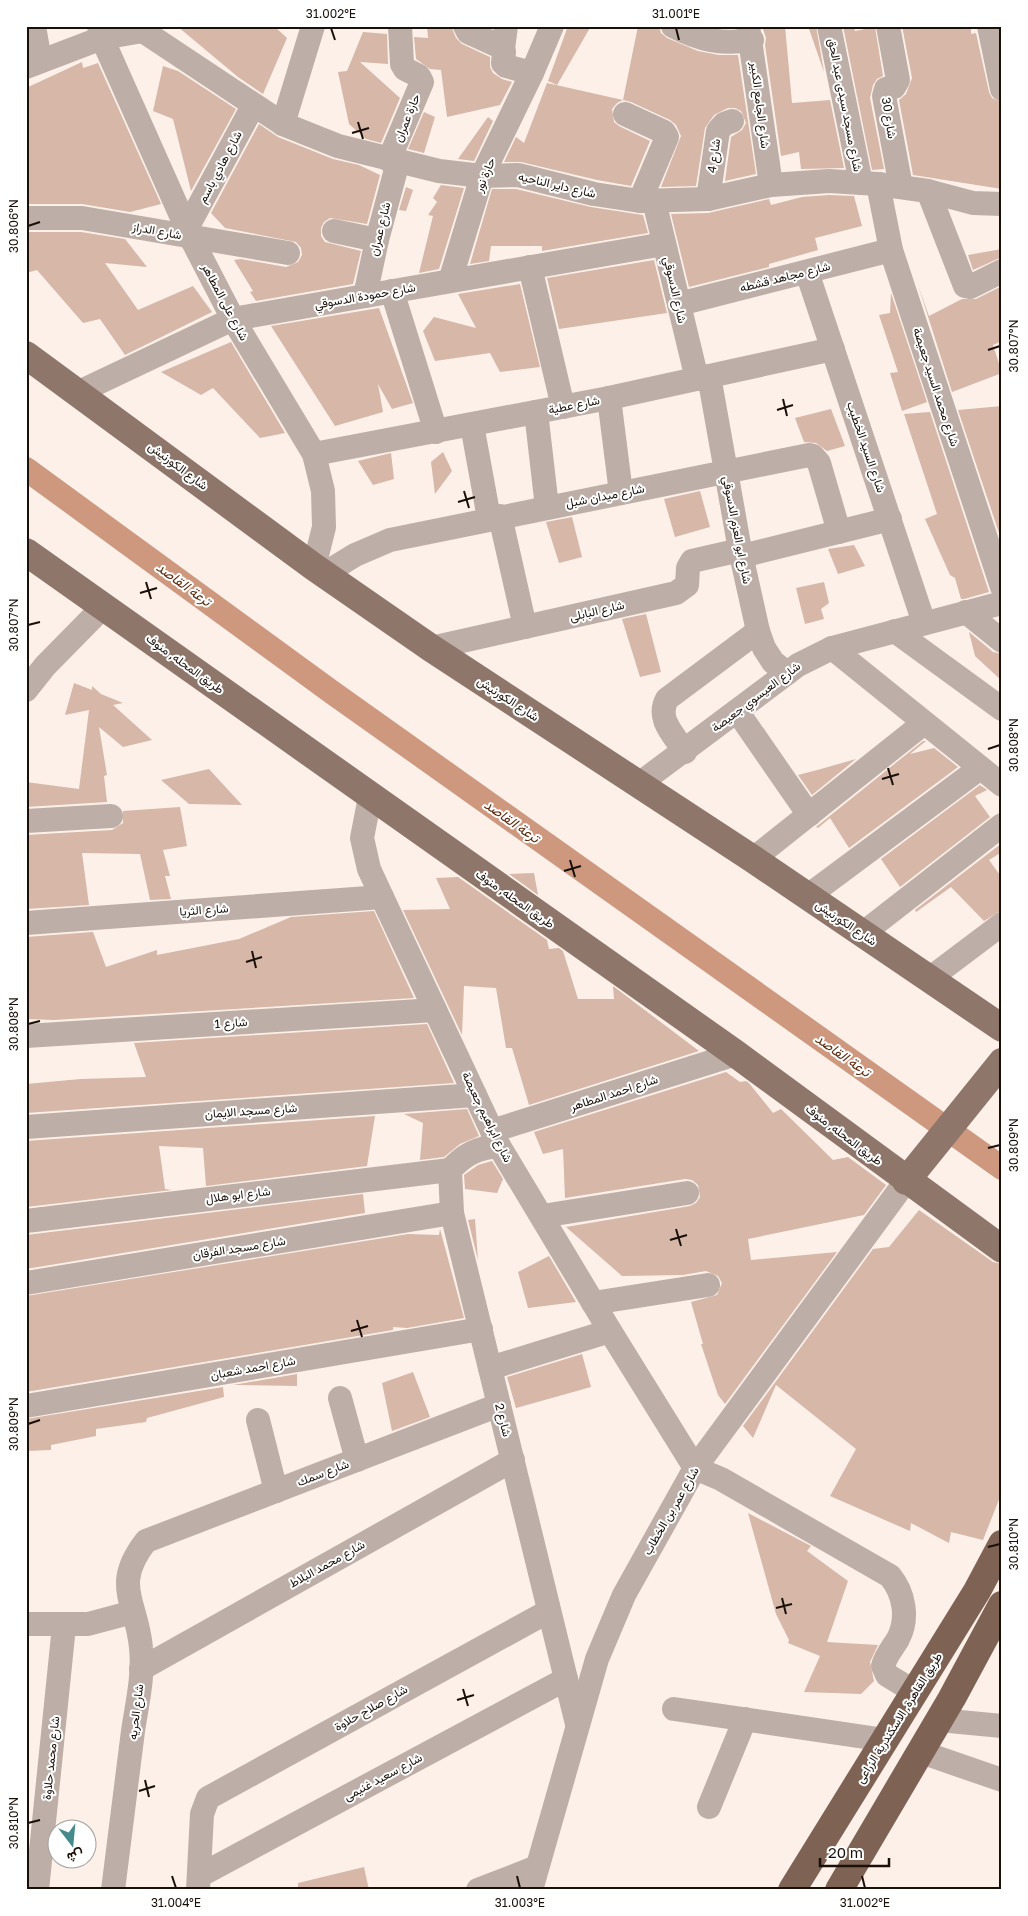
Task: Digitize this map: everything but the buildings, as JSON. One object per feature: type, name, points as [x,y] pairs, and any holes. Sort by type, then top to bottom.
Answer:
[{"type":"highway","name":"طريق القاهرة, الاسكندرية الزراعى","points":[[792,1890],[977,1591],[1002,1544]]},
{"type":"highway","points":[[977,1591],[978,1599],[982,1606],[989,1609],[996,1608],[1002,1604]]},
{"type":"highway","points":[[839,1890],[946,1709],[1002,1604]]},
{"type":"highway","points":[[918,1687],[930,1678],[942,1680],[950,1688],[946,1709]]},
{"type":"main road","name":"شارع الكورنيش","points":[[26,354],[319,570],[431,648],[753,859],[1002,1028]]},
{"type":"main road","name":"طريق المحله, منوف","points":[[26,552],[736,1054],[906,1181],[1002,1249]]},
{"type":"main road","points":[[906,1181],[1001,1062]]},
{"type":"street","points":[[34,26],[33,64],[100,32],[146,28]]},
{"type":"street","points":[[283,124],[313,26]]},
{"type":"street","name":"حارة عمران","points":[[394,161],[422,82],[420,76],[405,69],[402,64],[400,26]]},
{"type":"street","points":[[465,26],[468,32],[505,38],[504,65],[532,74]]},
{"type":"street","name":"حارة نور","points":[[450,281],[482,176],[532,74],[552,26]]},
{"type":"street","points":[[673,26],[734,43],[750,33]]},
{"type":"street","name":"شارع مسجد سيدى عبد الحق","points":[[829,26],[880,185]]},
{"type":"street","name":"شارع 30","points":[[880,185],[884,96],[886,90],[894,86],[898,80],[888,26]]},
{"type":"street","points":[[989,26],[1002,89]]},
{"type":"street","name":"شارع داير الناحيه","points":[[146,28],[254,106],[283,124],[338,146],[439,171],[482,176],[518,175],[594,194],[647,201],[708,199],[771,185],[829,181],[928,191],[973,203],[1002,204]]},
{"type":"street","name":"شارع على المطاهر","points":[[100,32],[189,232],[233,319],[314,454],[323,491],[324,527],[319,570]]},
{"type":"street","name":"شارع الجامع الكبير","points":[[750,33],[771,185]]},
{"type":"street","name":"شارع هادي باسم","points":[[189,232],[254,106]]},
{"type":"street","points":[[625,114],[664,132],[667,137],[647,201]]},
{"type":"street","name":"شارع 4","points":[[708,199],[718,131],[724,124],[732,121]]},
{"type":"street","name":"شارع عمران","points":[[365,296],[394,161]]},
{"type":"street","name":"شارع محمد السيد جعيصة","points":[[880,185],[891,250],[1002,587]]},
{"type":"street","points":[[928,191],[965,286],[970,287],[1002,272]]},
{"type":"street","name":"شارع الدسوقي","points":[[647,201],[664,244],[678,304],[703,378]]},
{"type":"street","name":"شارع الدراز","points":[[26,218],[82,218],[189,232],[288,253]]},
{"type":"street","points":[[334,232],[377,240]]},
{"type":"street","name":"شارع حمودة الدسوقي","points":[[79,392],[233,319],[664,244]]},
{"type":"street","name":"شارع مجاهد قشطه","points":[[678,304],[891,250]]},
{"type":"street","points":[[530,267],[563,407]]},
{"type":"street","name":"شارع السيد الخطيب","points":[[806,272],[924,623]]},
{"type":"street","points":[[392,291],[436,432]]},
{"type":"street","name":"شارع عطية","points":[[314,454],[609,398],[833,349]]},
{"type":"street","name":"شارع ابو العزم الدسوقي","points":[[703,378],[726,472],[758,631],[764,648],[774,662],[787,673]]},
{"type":"street","points":[[609,398],[621,493]]},
{"type":"street","points":[[536,412],[547,507]]},
{"type":"street","points":[[472,425],[494,518],[525,627]]},
{"type":"street","name":"شارع ميدان شبل","points":[[319,570],[390,540],[809,455],[814,456],[819,463],[839,532]]},
{"type":"street","points":[[741,553],[890,519]]},
{"type":"street","name":"شارع البابلى","points":[[431,648],[676,593],[687,585],[688,568],[692,561],[741,553]]},
{"type":"street","name":"شارع العيسوي جعيصة","points":[[639,784],[685,752],[787,673],[814,656],[832,648],[1002,603]]},
{"type":"street","points":[[26,690],[45,666],[104,606]]},
{"type":"street","points":[[966,612],[1002,641]]},
{"type":"street","points":[[685,752],[662,716],[663,707],[667,699],[758,631]]},
{"type":"street","points":[[895,631],[1002,710]]},
{"type":"street","points":[[808,896],[995,778],[832,648]]},
{"type":"street","points":[[737,712],[809,815]]},
{"type":"street","points":[[753,859],[924,722]]},
{"type":"street","name":"شارع ابراهيم جعيصة","points":[[370,796],[362,838],[369,868],[495,1138],[610,1331],[695,1468]]},
{"type":"street","points":[[26,821],[111,816]]},
{"type":"street","points":[[862,934],[1002,825]]},
{"type":"street","name":"شارع الثريا","points":[[26,923],[382,897]]},
{"type":"street","points":[[929,979],[1002,924]]},
{"type":"street","name":"شارع 1","points":[[26,1036],[435,1010]]},
{"type":"street","name":"شارع احمد المطاهر","points":[[495,1138],[736,1054]]},
{"type":"street","name":"شارع مسجد الايمان","points":[[26,1127],[475,1094]]},
{"type":"street","points":[[450,1170],[463,1156],[495,1138]]},
{"type":"street","name":"شارع 2","points":[[450,1170],[452,1213],[577,1725]]},
{"type":"street","name":"شارع ابو هلال","points":[[26,1221],[450,1170]]},
{"type":"street","name":"شارع عمر بن الخطاب","points":[[531,1890],[597,1659],[624,1594],[695,1468],[906,1181]]},
{"type":"street","points":[[542,1216],[687,1193]]},
{"type":"street","name":"شارع مسجد الفرقان","points":[[26,1283],[452,1213]]},
{"type":"street","points":[[594,1303],[708,1285]]},
{"type":"street","name":"شارع احمد شعبان","points":[[26,1406],[480,1329]]},
{"type":"street","points":[[490,1368],[610,1331]]},
{"type":"street","points":[[340,1398],[357,1460]]},
{"type":"street","name":"شارع سمك","points":[[146,1541],[499,1405]]},
{"type":"street","points":[[258,1420],[276,1491]]},
{"type":"street","name":"شارع محمد البلاط","points":[[141,1668],[512,1460]]},
{"type":"street","points":[[695,1468],[721,1479],[890,1576],[898,1586],[905,1617],[898,1638],[885,1657],[883,1666],[887,1675],[918,1687]]},
{"type":"street","name":"شارع الحريه","points":[[113,1890],[142,1649],[128,1594],[128,1574],[134,1556],[146,1541]]},
{"type":"street","name":"شارع صلاح حلاوة","points":[[199,1883],[202,1814],[205,1802],[213,1794],[549,1611]]},
{"type":"street","points":[[26,1624],[64,1626],[88,1624],[133,1612]]},
{"type":"street","name":"شارع محمد حلاوة","points":[[37,1890],[64,1626]]},
{"type":"street","name":"شارع سعيد غنيمى","points":[[199,1883],[566,1678]]},
{"type":"street","points":[[674,1708],[885,1740]]},
{"type":"street","points":[[946,1709],[1002,1726]]},
{"type":"street","points":[[709,1807],[746,1719]]},
{"type":"street","points":[[920,1752],[1002,1780]]},
{"type":"street","points":[[478,1890],[537,1867]]},
{"type":"waterway","name":"ترعة القاصد","points":[[26,469],[333,693],[1002,1168]]}]
